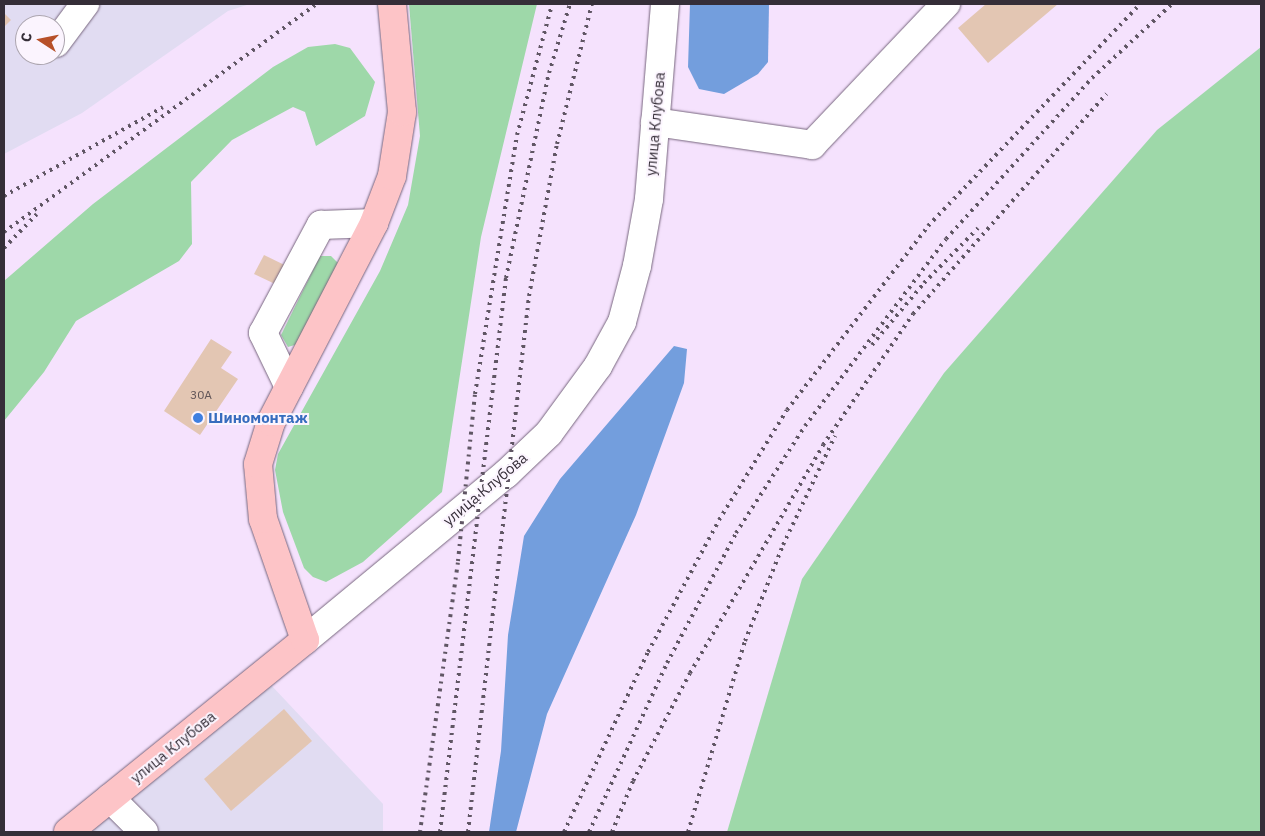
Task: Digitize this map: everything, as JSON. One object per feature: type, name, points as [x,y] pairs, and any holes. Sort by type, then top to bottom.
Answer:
[{"type":"main road","points":[[305,640],[274,557],[258,489],[264,440],[289,387],[374,223],[392,176],[401,129],[402,81],[392,4]]},
{"type":"main road","name":"улица Клубова","points":[[68,832],[305,640]]},
{"type":"street","points":[[65,31],[85,4]]},
{"type":"street","name":"улица Клубова","points":[[305,640],[500,479],[572,407],[598,366],[624,312],[649,199],[665,4]]},
{"type":"street","points":[[655,122],[812,145],[946,4]]},
{"type":"street","points":[[289,387],[263,333],[321,225],[374,223]]},
{"type":"street","points":[[110,798],[144,832]]},
{"type":"shaded area","points":[[4,4],[250,4],[228,11],[82,113],[4,154]]},
{"type":"shaded area","points":[[271,685],[383,804],[383,832],[83,832]]},
{"type":"green space","points":[[409,4],[537,4],[481,237],[442,492],[363,562],[326,582],[313,577],[304,568],[283,512],[275,470],[278,454],[380,271],[408,205],[420,136]]},
{"type":"green space","points":[[335,44],[350,48],[375,82],[365,116],[316,146],[305,112],[293,107],[232,140],[191,182],[192,244],[179,261],[76,321],[44,372],[4,421],[4,281],[93,204],[273,67],[308,47]]},
{"type":"green space","points":[[1261,47],[1261,832],[727,832],[802,579],[944,373],[1157,130]]},
{"type":"green space","points":[[320,256],[331,256],[338,263],[298,344],[288,347],[281,335]]},
{"type":"water","points":[[690,4],[769,4],[768,62],[758,74],[724,94],[699,89],[688,67]]},
{"type":"water","points":[[674,346],[687,349],[684,383],[636,515],[547,714],[516,832],[489,832],[501,751],[508,635],[524,536],[560,479]]},
{"type":"building","points":[[986,4],[1058,4],[988,63],[958,28]]},
{"type":"building","points":[[4,13],[11,20],[4,27]]},
{"type":"building","points":[[264,255],[301,273],[292,292],[254,274]]},
{"type":"building","points":[[211,339],[232,352],[221,368],[238,379],[200,435],[164,411]]},
{"type":"building","points":[[284,709],[312,741],[231,811],[204,779]]},
{"type":"railway","points":[[4,232],[317,4]]},
{"type":"railway","points":[[420,832],[458,561],[475,394],[517,135],[552,4]]},
{"type":"railway","points":[[440,832],[506,278],[549,73],[570,4]]},
{"type":"railway","points":[[468,832],[529,296],[557,144],[592,4]]},
{"type":"railway","points":[[564,832],[648,652],[719,520],[787,410],[928,226],[1140,4]]},
{"type":"railway","points":[[589,832],[667,663],[736,533],[805,426],[946,239],[1092,78],[1172,4]]},
{"type":"railway","points":[[612,832],[633,781],[690,673],[823,445],[913,314],[1106,94]]},
{"type":"railway","points":[[4,196],[163,107]]},
{"type":"railway","points":[[4,248],[37,214]]},
{"type":"railway","points":[[872,345],[924,283],[978,228]]},
{"type":"railway","points":[[688,832],[745,641],[783,545],[835,436]]},
{"type":"place","name":"Шиномонтаж","points":[[198,418]]}]
